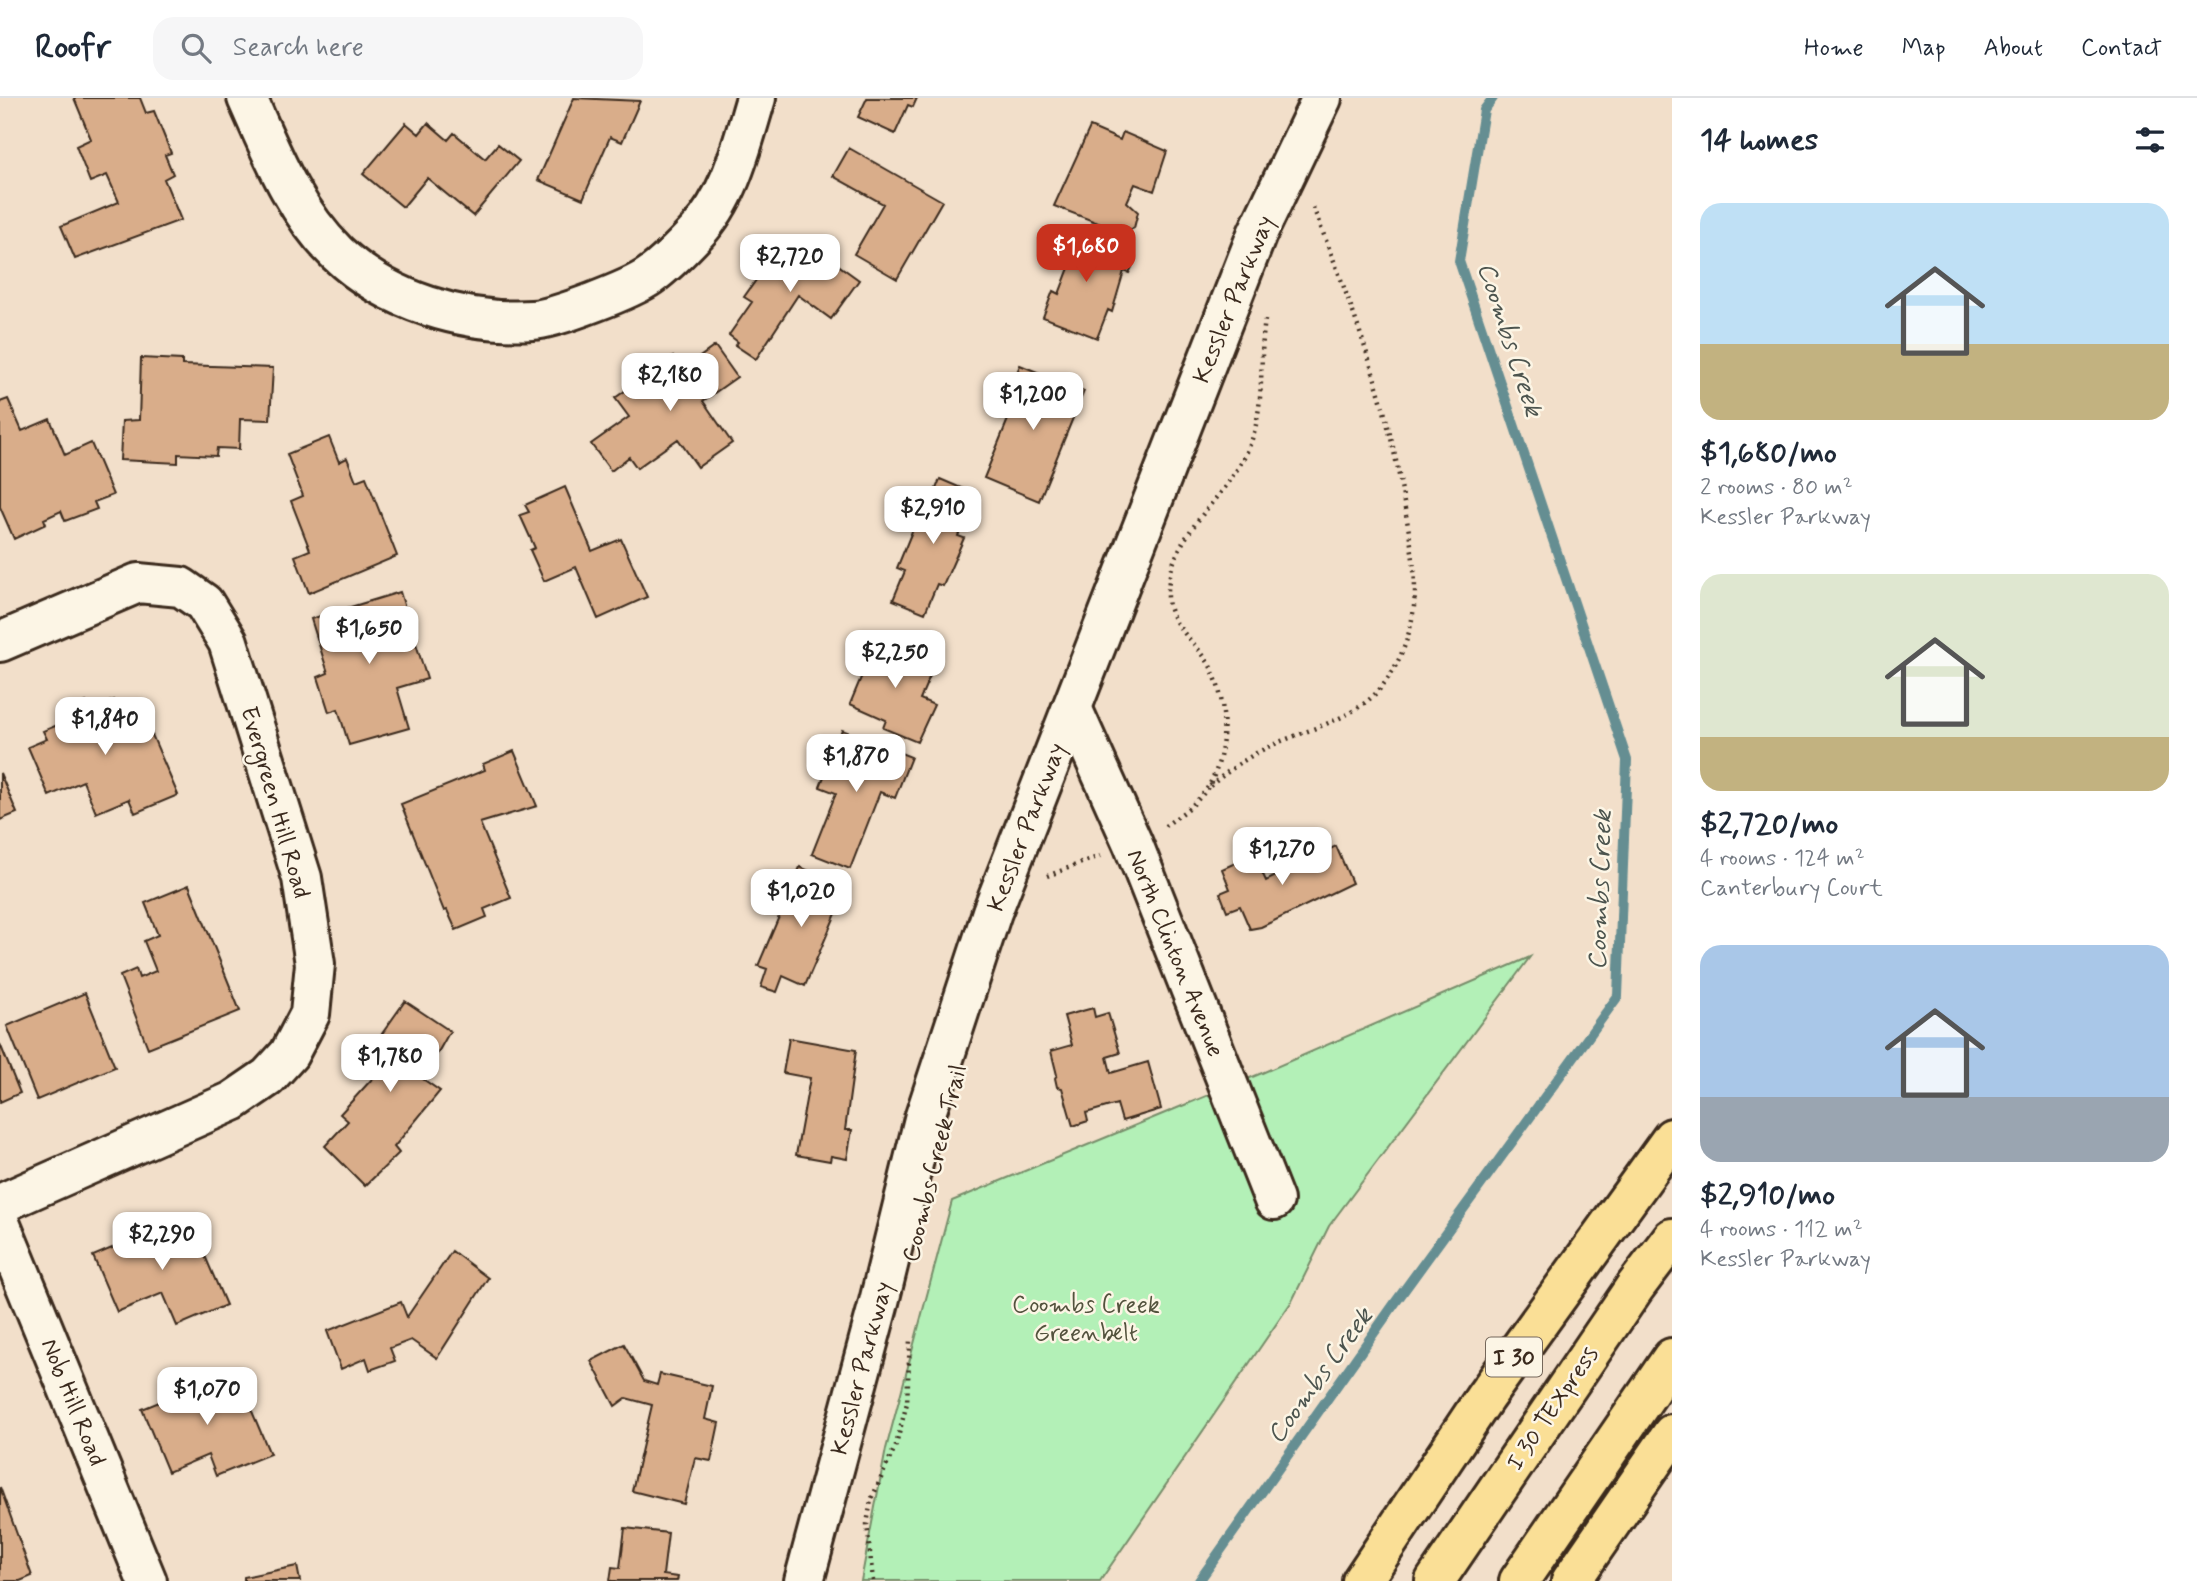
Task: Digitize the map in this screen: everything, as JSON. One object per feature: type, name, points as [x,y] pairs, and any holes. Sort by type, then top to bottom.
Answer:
[{"type":"highway","name":"I 30","points":[[1362,1581],[1485,1397],[1672,1138]]},
{"type":"highway","name":"I 30 TEXpress","points":[[1435,1581],[1634,1287],[1672,1238]]},
{"type":"highway","points":[[1519,1581],[1672,1358]]},
{"type":"highway","points":[[1570,1581],[1672,1434]]},
{"type":"street","points":[[247,98],[276,166],[295,198],[337,253],[388,290],[455,315],[534,320],[597,300],[650,276],[699,231],[731,180],[757,98]]},
{"type":"street","name":"Kessler Parkway","points":[[804,1581],[878,1306],[924,1119],[992,912],[1257,234],[1322,98]]},
{"type":"street","name":"Evergreen Hill Road","points":[[0,642],[138,583],[181,587],[205,603],[228,642],[302,878],[315,964],[310,1014],[289,1054],[268,1077],[233,1101],[0,1204]]},
{"type":"street","name":"North Clinton Avenue","points":[[1072,708],[1133,844],[1274,1200]]},
{"type":"street","name":"Nob Hill Road","points":[[0,1223],[147,1581]]},
{"type":"path","points":[[1306,216],[1316,193]]},
{"type":"path","points":[[1162,828],[1185,812],[1237,764],[1264,749],[1347,715],[1364,704],[1399,663],[1409,631],[1415,593],[1411,545],[1387,419],[1353,309],[1311,204]]},
{"type":"path","points":[[1208,788],[1222,743],[1222,710],[1218,683],[1208,662],[1170,613],[1168,584],[1179,547],[1245,456],[1255,429],[1261,402],[1267,311]]},
{"type":"path","points":[[1040,882],[1066,867],[1106,854]]},
{"type":"path","points":[[873,1581],[867,1524],[871,1500],[896,1445],[907,1403],[912,1325]]},
{"type":"green space","name":"Coombs Creek Greenbelt","points":[[1530,957],[1329,1226],[1292,1301],[1100,1581],[861,1581],[886,1449],[952,1201],[1262,1073]]},
{"type":"building","points":[[74,98],[140,98],[146,113],[154,111],[171,153],[165,155],[173,174],[164,179],[181,220],[75,259],[61,226],[119,202],[107,175],[90,182],[76,146],[91,139]]},
{"type":"building","points":[[574,98],[640,101],[622,142],[610,137],[583,199],[538,180]]},
{"type":"building","points":[[867,98],[917,98],[913,107],[908,105],[895,134],[858,117]]},
{"type":"building","points":[[406,123],[419,134],[428,123],[448,140],[454,133],[485,159],[498,144],[519,161],[473,216],[427,178],[403,207],[363,174]]},
{"type":"building","points":[[1090,127],[1120,140],[1123,132],[1167,151],[1154,191],[1135,184],[1127,202],[1138,212],[1134,228],[1124,233],[1054,206]]},
{"type":"building","points":[[849,148],[942,201],[897,279],[854,254],[883,204],[833,176]]},
{"type":"building","points":[[1058,229],[1129,257],[1126,265],[1132,267],[1129,273],[1124,271],[1112,312],[1108,310],[1097,338],[1043,317],[1053,291],[1059,294],[1072,260],[1049,252]]},
{"type":"building","points":[[805,241],[859,280],[831,319],[798,295],[756,359],[735,345],[738,342],[729,335],[752,302],[744,297],[778,249],[792,260]]},
{"type":"building","points":[[715,346],[737,377],[703,401],[732,443],[698,467],[678,439],[637,468],[629,457],[611,471],[591,444],[629,417],[615,398],[673,357],[682,370]]},
{"type":"building","points":[[141,358],[182,360],[182,365],[273,368],[270,420],[240,419],[239,449],[217,448],[216,456],[178,454],[178,463],[120,460],[122,421],[139,420]]},
{"type":"building","points":[[1020,365],[1084,391],[1039,501],[984,478],[1011,412],[1002,409]]},
{"type":"building","points":[[8,399],[22,431],[50,419],[65,455],[91,443],[113,495],[94,502],[97,509],[65,521],[61,511],[44,519],[46,524],[14,539],[0,507],[0,402]]},
{"type":"building","points":[[329,437],[339,462],[347,458],[356,481],[366,477],[397,556],[309,593],[295,556],[310,550],[291,501],[303,496],[287,454]]},
{"type":"building","points":[[940,479],[975,494],[958,536],[964,538],[943,586],[937,584],[925,613],[893,600],[905,571],[897,568],[917,519],[923,521]]},
{"type":"building","points":[[565,487],[592,551],[621,539],[647,597],[598,619],[576,567],[544,581],[530,550],[535,548],[520,515],[529,512],[525,505]]},
{"type":"building","points":[[400,592],[427,679],[397,688],[409,728],[349,745],[338,709],[329,712],[318,677],[328,673],[311,619]]},
{"type":"building","points":[[877,639],[935,664],[920,699],[934,705],[917,742],[883,728],[886,720],[850,704]]},
{"type":"building","points":[[114,700],[118,708],[137,700],[178,795],[135,813],[129,799],[96,813],[83,781],[49,796],[28,747],[47,739],[43,731],[65,722],[61,714],[86,702],[89,710]]},
{"type":"building","points":[[842,730],[911,757],[895,798],[880,792],[850,869],[812,854],[836,793],[820,787]]},
{"type":"building","points":[[514,751],[537,806],[480,823],[511,898],[484,909],[487,917],[456,930],[447,910],[444,911],[401,804],[485,770],[483,764]]},
{"type":"building","points":[[0,773],[17,813],[0,820]]},
{"type":"building","points":[[1336,846],[1352,883],[1261,927],[1250,929],[1240,906],[1227,911],[1220,893],[1230,889],[1222,869],[1244,859],[1247,865],[1257,861],[1266,881]]},
{"type":"building","points":[[800,867],[847,888],[805,986],[783,976],[777,992],[761,987],[767,969],[758,966]]},
{"type":"building","points":[[189,885],[240,1011],[148,1048],[120,976],[136,969],[139,978],[156,971],[144,941],[158,935],[145,903]]},
{"type":"building","points":[[85,993],[115,1067],[37,1100],[7,1026]]},
{"type":"building","points":[[405,1001],[450,1031],[423,1079],[440,1091],[394,1147],[399,1153],[365,1186],[325,1146],[348,1121],[340,1114],[382,1068],[367,1055]]},
{"type":"building","points":[[1093,1008],[1095,1017],[1108,1013],[1120,1053],[1107,1057],[1111,1073],[1148,1062],[1161,1109],[1122,1121],[1117,1104],[1086,1113],[1088,1121],[1073,1126],[1062,1088],[1057,1087],[1051,1051],[1072,1045],[1064,1016]]},
{"type":"building","points":[[789,1038],[856,1050],[845,1130],[852,1130],[847,1159],[831,1156],[830,1161],[796,1155],[810,1078],[783,1073]]},
{"type":"building","points":[[0,1044],[20,1093],[0,1102]]},
{"type":"building","points":[[188,1216],[226,1305],[177,1326],[163,1293],[117,1312],[93,1256]]},
{"type":"building","points":[[452,1251],[488,1278],[437,1358],[411,1340],[390,1348],[395,1361],[370,1370],[366,1358],[341,1369],[327,1331],[401,1302],[407,1317]]},
{"type":"building","points":[[624,1344],[644,1381],[657,1385],[660,1374],[712,1386],[705,1419],[719,1423],[711,1461],[695,1458],[684,1504],[632,1491],[652,1405],[626,1398],[615,1406],[591,1361]]},
{"type":"building","points":[[235,1371],[270,1454],[216,1476],[208,1455],[168,1472],[142,1409]]},
{"type":"building","points":[[0,1487],[32,1576],[20,1581],[0,1581]]},
{"type":"building","points":[[625,1528],[668,1533],[663,1575],[678,1577],[677,1581],[610,1581],[612,1567],[620,1568]]},
{"type":"building","points":[[297,1566],[300,1581],[244,1581],[244,1577]]},
{"type":"waterway","name":"Coombs Creek","points":[[1199,1581],[1395,1303],[1618,996],[1627,760],[1459,261],[1484,110],[1493,98]]}]
